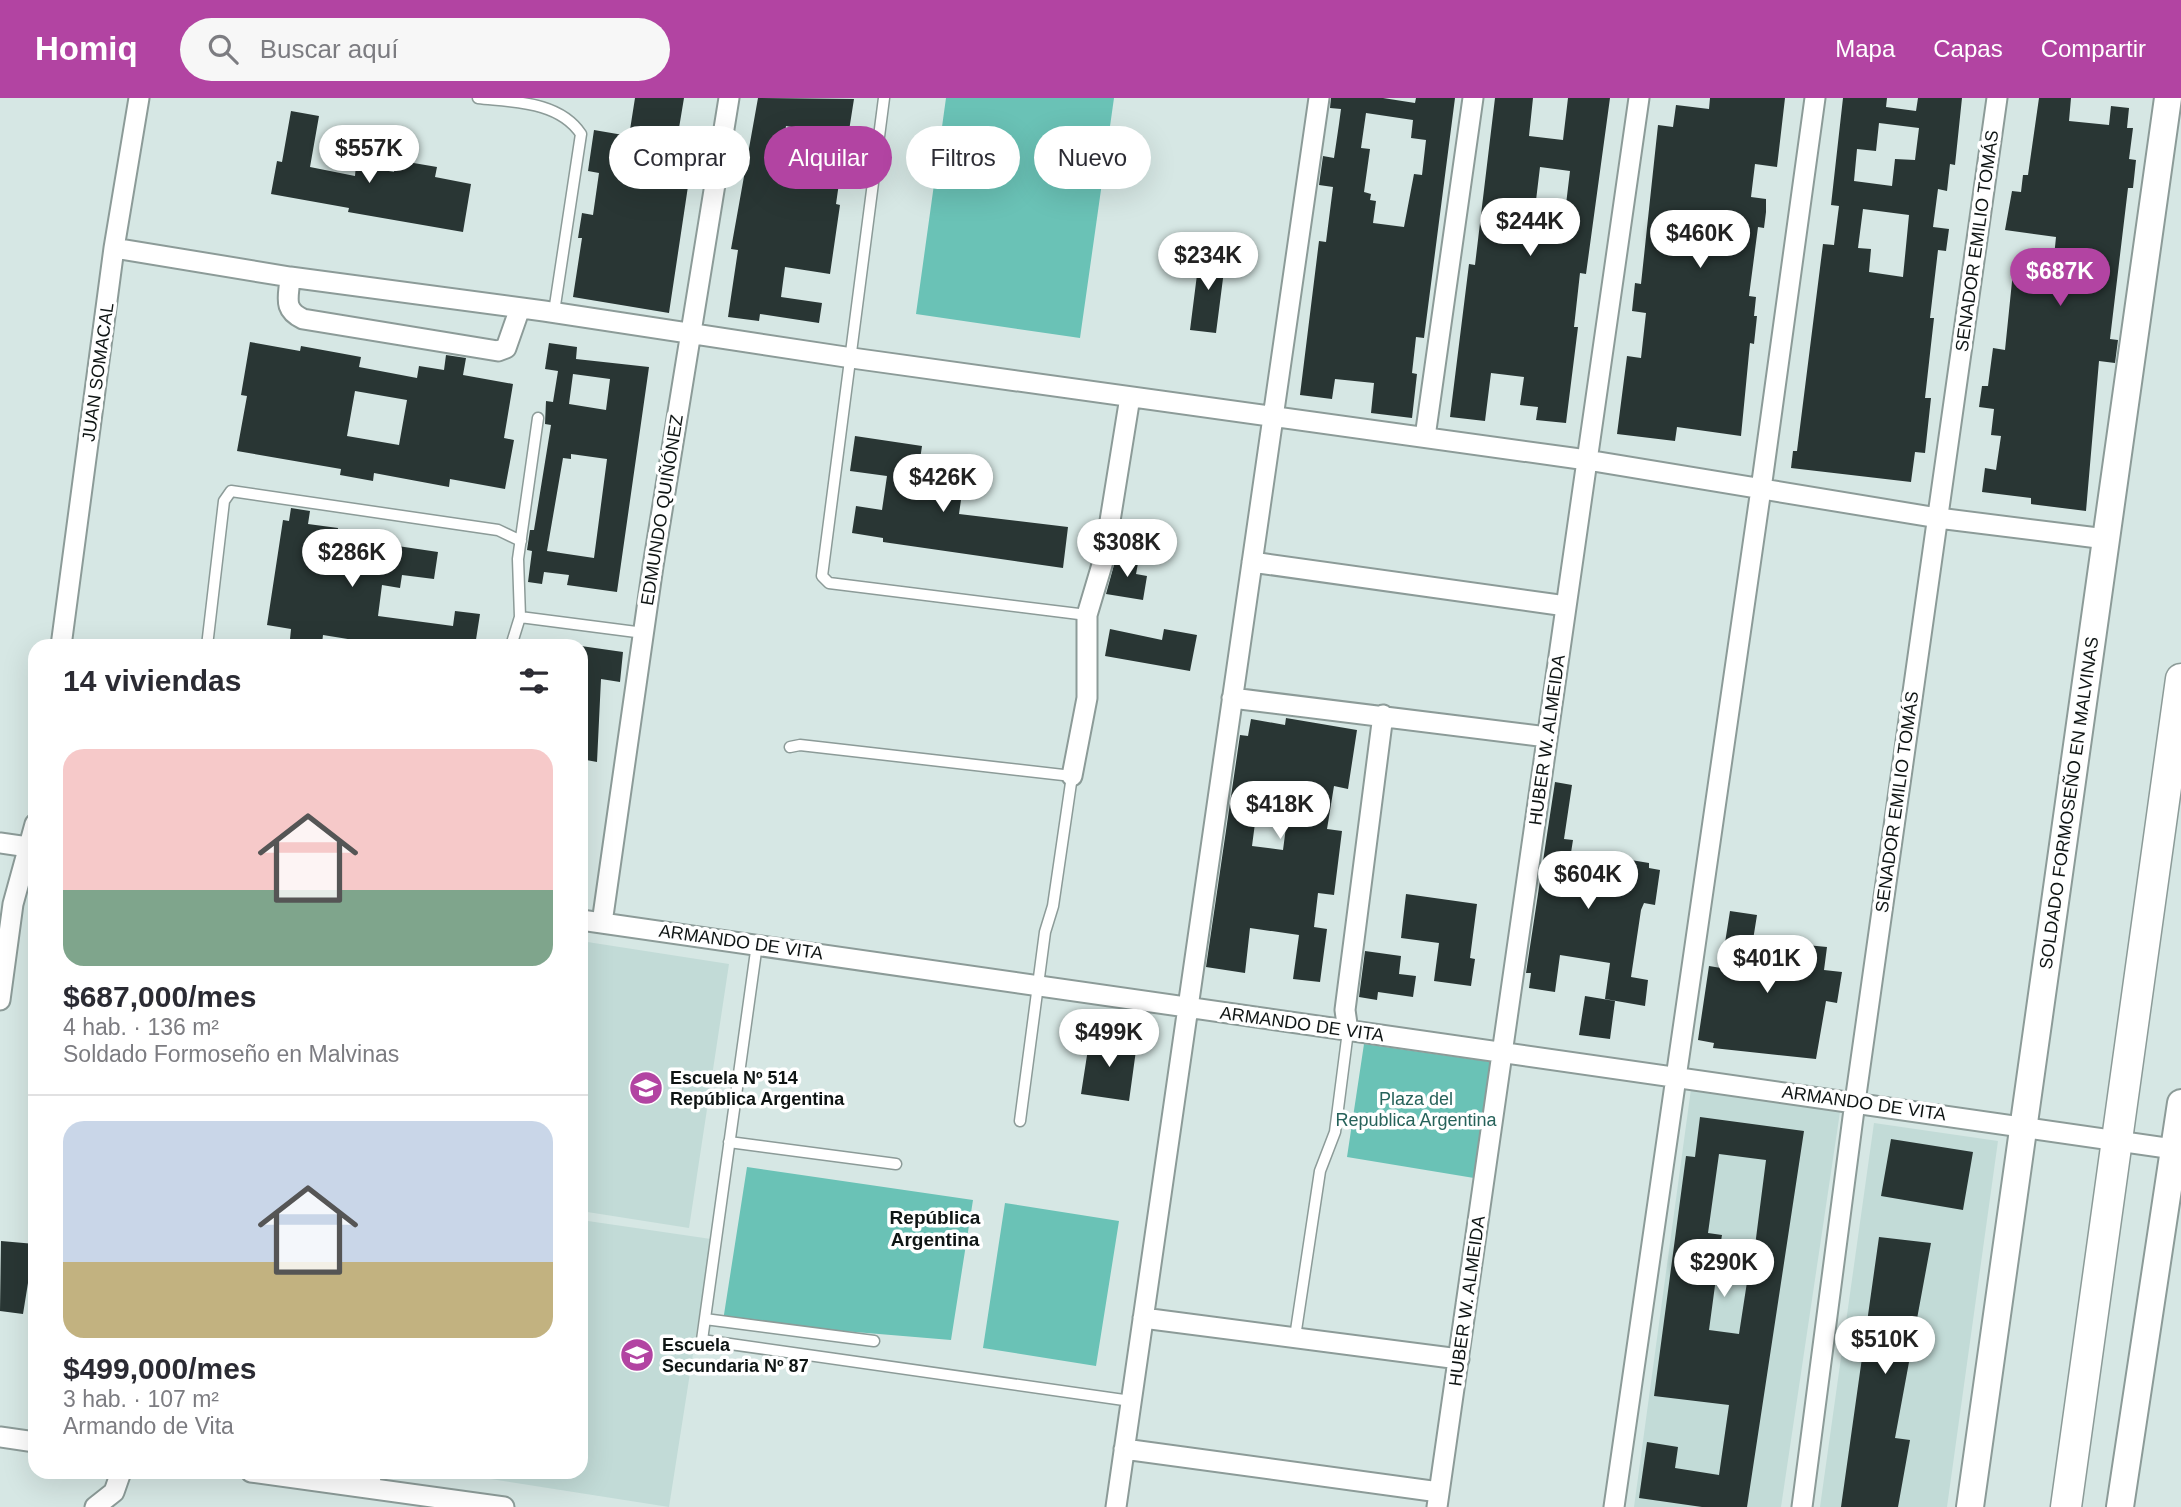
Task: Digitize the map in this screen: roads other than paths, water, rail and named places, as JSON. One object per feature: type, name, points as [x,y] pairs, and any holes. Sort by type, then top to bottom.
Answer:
[{"type":"main road","name":"SOLDADO FORMOSEÑO EN MALVINAS","points":[[1970,1507],[2168,98]]},
{"type":"main road","points":[[2066,1507],[2181,679]]},
{"type":"main road","points":[[2120,1507],[2178,1149],[2181,1103]]},
{"type":"street","name":"JUAN SOMACAL","points":[[62,639],[114,248],[139,98]]},
{"type":"street","name":"EDMUNDO QUIÑÓNEZ","points":[[602,923],[690,332],[729,98]]},
{"type":"street","points":[[1116,1507],[1319,98]]},
{"type":"street","points":[[1425,437],[1473,98]]},
{"type":"street","name":"HUBER W. ALMEIDA","points":[[1438,1500],[1639,98]]},
{"type":"street","points":[[1614,1507],[1762,489],[1815,98]]},
{"type":"street","name":"SENADOR EMILIO TOMÁS","points":[[1802,1507],[1854,1102],[1997,98]]},
{"type":"street","points":[[114,248],[290,277],[520,307],[852,358],[1587,460],[1938,518],[2106,539]]},
{"type":"street","points":[[290,277],[288,305],[292,314],[303,319],[498,351],[506,348],[520,307]]},
{"type":"street","points":[[1072,776],[1087,698],[1087,615],[1104,558],[1130,397]]},
{"type":"street","points":[[1252,562],[1566,606]]},
{"type":"street","points":[[1232,698],[1547,737]]},
{"type":"street","points":[[1348,1031],[1345,1010],[1383,715]]},
{"type":"street","points":[[0,843],[28,847]]},
{"type":"street","points":[[0,1000],[13,904],[28,856]]},
{"type":"street","name":"ARMANDO DE VITA","points":[[588,921],[2119,1140]]},
{"type":"street","points":[[2119,1140],[2178,1149]]},
{"type":"street","points":[[1143,1318],[1459,1359]]},
{"type":"street","points":[[0,1437],[28,1441]]},
{"type":"street","points":[[1124,1448],[1438,1500]]},
{"type":"street","points":[[95,1507],[114,1492],[119,1479]]},
{"type":"street","points":[[375,1480],[504,1507]]},
{"type":"lane","points":[[478,98],[528,104],[555,111],[574,124],[581,134],[554,312]]},
{"type":"lane","points":[[884,98],[822,576],[829,583],[1087,615]]},
{"type":"lane","points":[[513,639],[520,617],[520,541],[538,418]]},
{"type":"lane","points":[[208,639],[224,501],[231,491],[498,530],[520,541]]},
{"type":"lane","points":[[520,617],[644,633]]},
{"type":"lane","points":[[790,747],[800,745],[1072,776],[1053,906],[1045,932],[1020,1121]]},
{"type":"lane","points":[[757,944],[702,1340],[1131,1401]]},
{"type":"lane","points":[[1295,1337],[1320,1171],[1335,1132],[1348,1031]]},
{"type":"lane","points":[[729,1142],[896,1164]]},
{"type":"lane","points":[[705,1320],[874,1341]]},
{"type":"place","name":"Escuela Nº 514 República Argentina","points":[[646,1088]]},
{"type":"place","name":"Escuela Secundaria Nº 87","points":[[637,1355]]},
{"type":"district","name":"República Argentina","points":[[935,1228]]},
{"type":"park label","name":"Plaza del Republica Argentina","points":[[1416,1109]]}]
